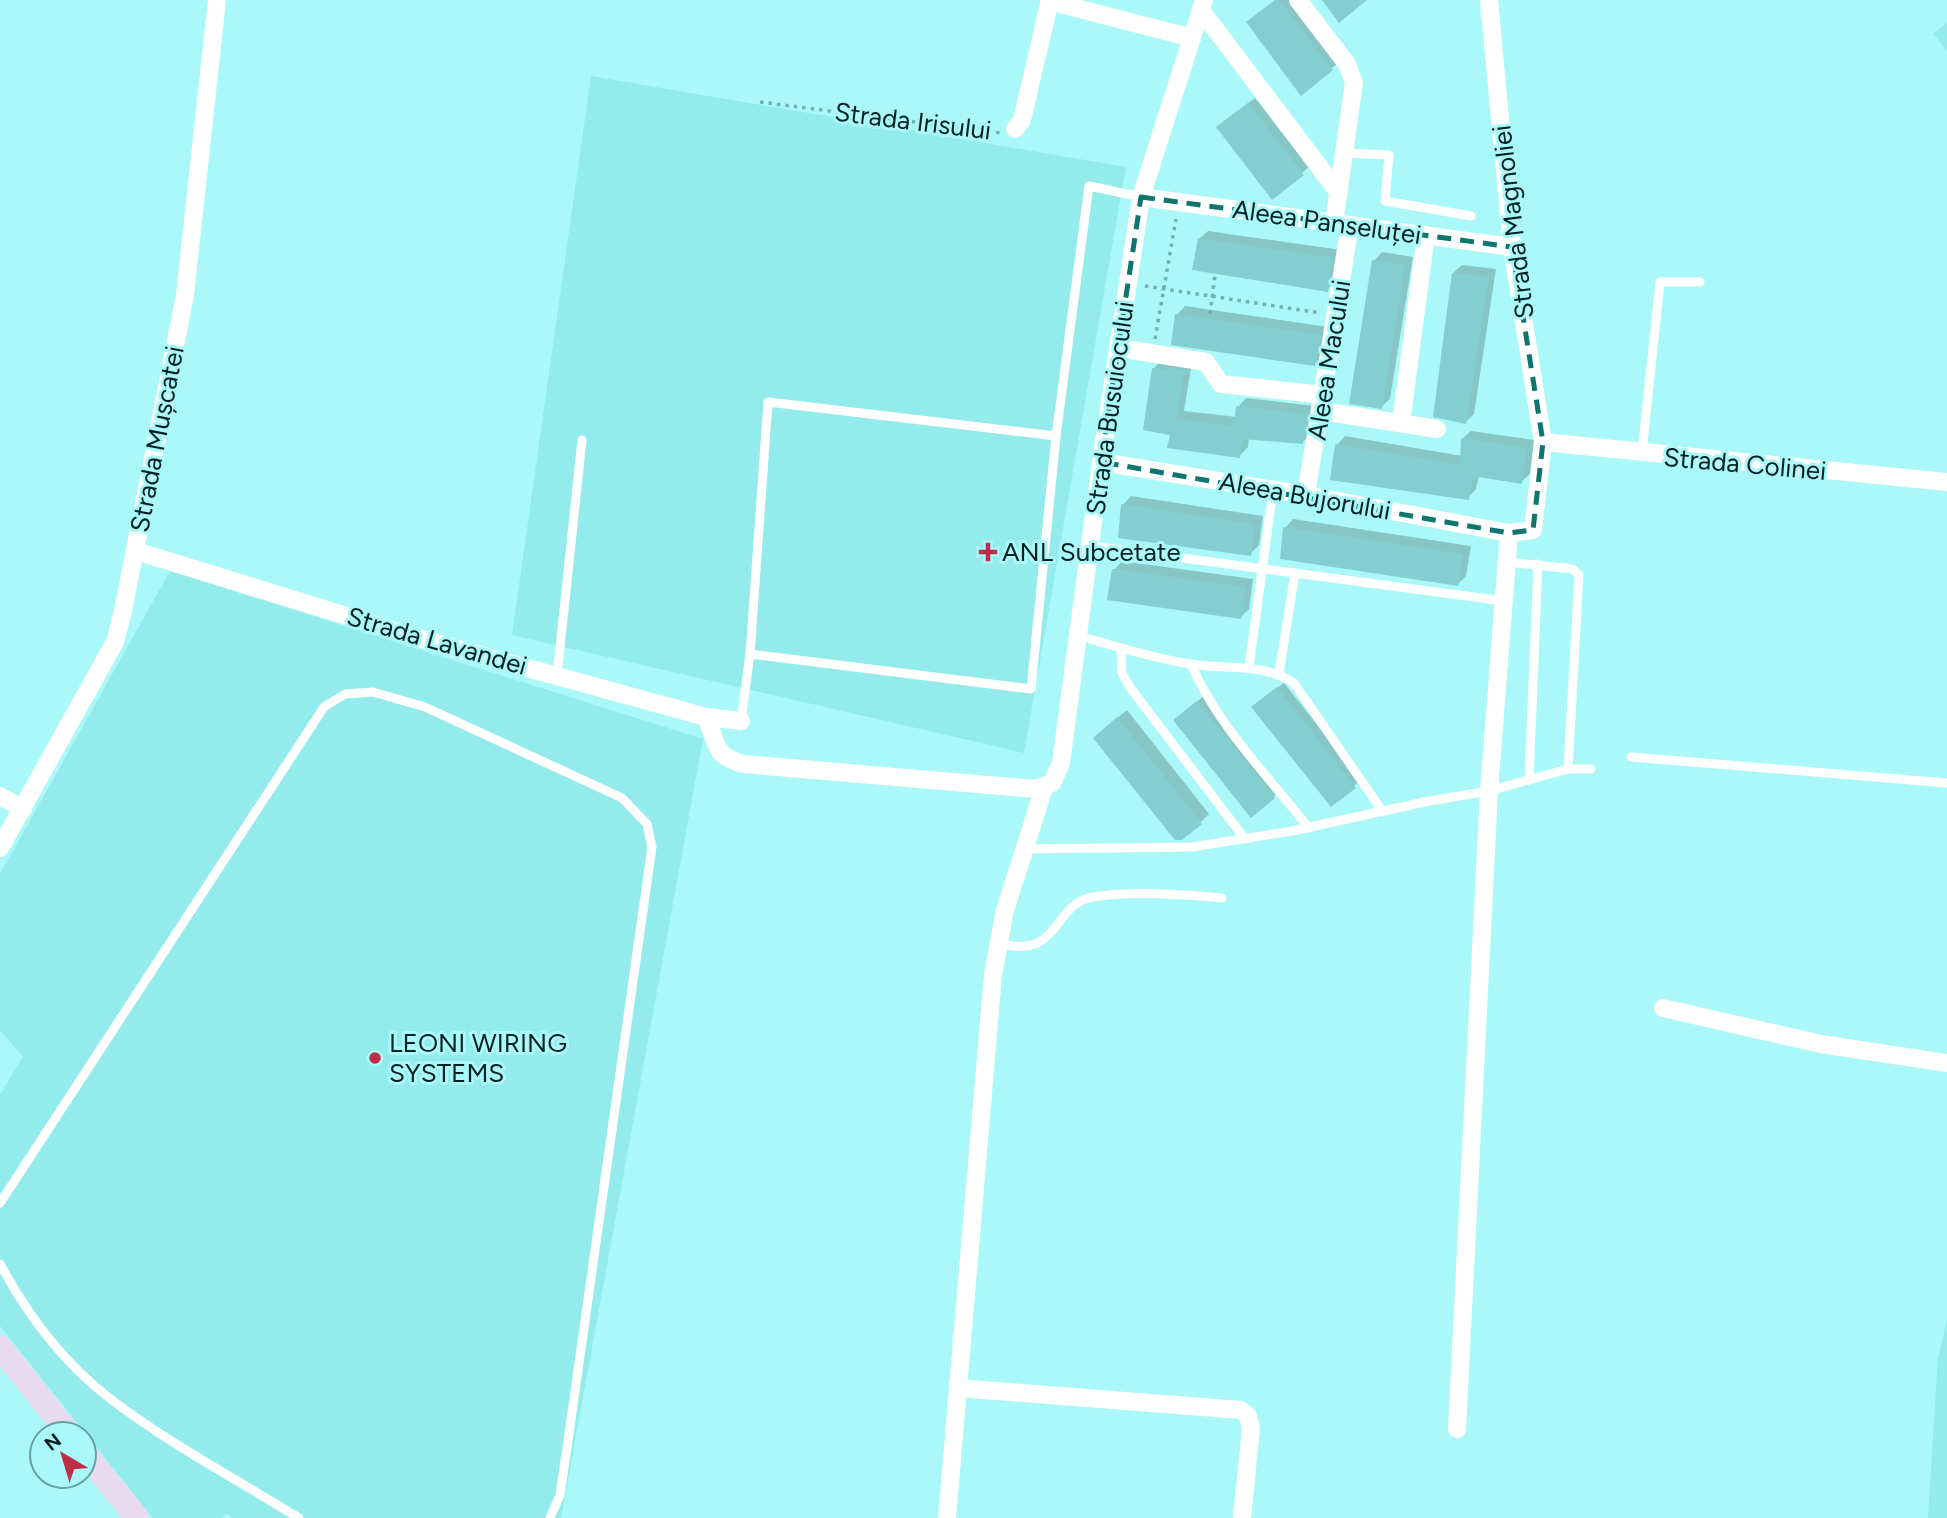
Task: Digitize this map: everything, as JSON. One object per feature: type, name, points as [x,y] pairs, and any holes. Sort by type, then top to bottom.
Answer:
[{"type":"street","name":"Strada Mușcatei","points":[[0,848],[114,642],[136,551],[185,295],[217,0]]},
{"type":"street","name":"Aleea Macului","points":[[1298,0],[1347,64],[1354,83],[1339,193],[1342,224],[1337,315],[1324,403],[1306,495]]},
{"type":"street","name":"Strada Magnoliei","points":[[1489,0],[1512,247],[1543,442],[1533,530],[1509,533]]},
{"type":"street","points":[[1049,1],[1192,38]]},
{"type":"street","name":"Strada Irisului","points":[[1015,129],[1022,120],[1049,1]]},
{"type":"street","points":[[1202,5],[1339,193]]},
{"type":"street","name":"Strada Busuiocului","points":[[947,1518],[993,975],[1005,910],[1044,788],[1052,783],[1061,763],[1092,546],[1101,462],[1141,197],[1202,5]]},
{"type":"street","name":"Aleea Panseluței","points":[[1141,197],[1512,247]]},
{"type":"street","points":[[1401,423],[1426,235]]},
{"type":"street","points":[[1119,348],[1206,362],[1221,384],[1324,403],[1401,423],[1437,429]]},
{"type":"street","name":"Strada Colinei","points":[[1543,442],[1642,454],[1947,482]]},
{"type":"street","name":"Aleea Bujorului","points":[[1101,462],[1306,495],[1509,533]]},
{"type":"street","points":[[1458,1429],[1489,791],[1509,533]]},
{"type":"street","name":"Strada Lavandei","points":[[136,551],[418,638],[706,717],[741,721]]},
{"type":"street","points":[[706,717],[713,742],[722,755],[743,764],[1044,788]]},
{"type":"street","points":[[0,796],[23,809]]},
{"type":"street","points":[[1663,1008],[1821,1044],[1947,1063]]},
{"type":"street","points":[[0,1348],[58,1420]]},
{"type":"street","points":[[958,1388],[1241,1410],[1248,1416],[1251,1428],[1242,1518]]},
{"type":"street","points":[[98,1469],[137,1518]]},
{"type":"lane","points":[[1346,153],[1389,155],[1385,201],[1471,216]]},
{"type":"lane","points":[[750,654],[1031,689],[1056,436],[1089,186],[1141,197]]},
{"type":"lane","points":[[1642,454],[1660,282],[1700,282]]},
{"type":"lane","points":[[741,721],[750,654],[768,402],[1056,436]]},
{"type":"lane","points":[[557,676],[582,440]]},
{"type":"lane","points":[[1250,667],[1273,490]]},
{"type":"lane","points":[[1092,546],[1504,601]]},
{"type":"lane","points":[[1507,562],[1573,569],[1579,575],[1569,769]]},
{"type":"lane","points":[[1529,780],[1538,564]]},
{"type":"lane","points":[[1279,673],[1295,573]]},
{"type":"lane","points":[[1080,636],[1191,664],[1250,667],[1279,673],[1294,684],[1383,812]]},
{"type":"lane","points":[[1121,648],[1122,673],[1129,686],[1245,839]]},
{"type":"lane","points":[[1191,664],[1202,690],[1216,711],[1309,828]]},
{"type":"lane","points":[[0,1203],[324,707],[345,694],[373,692],[425,707],[622,798],[647,824],[652,847],[560,1495],[550,1518]]},
{"type":"lane","points":[[1631,757],[1947,783]]},
{"type":"lane","points":[[1026,849],[1192,847],[1309,828],[1489,791],[1569,769],[1591,769]]},
{"type":"lane","points":[[999,943],[1011,946],[1041,942],[1049,937],[1071,907],[1093,897],[1222,898]]},
{"type":"lane","points":[[0,1264],[18,1296],[58,1349],[108,1396],[299,1518]]},
{"type":"path","name":"Strada Irisului","points":[[760,103],[1003,133],[1015,129]]},
{"type":"path","points":[[1153,352],[1179,202]]},
{"type":"path","points":[[1210,314],[1215,275]]},
{"type":"path","points":[[1128,283],[1337,315]]},
{"type":"highlighted area","points":[[1141,197],[1512,247],[1543,442],[1533,530],[1509,533],[1101,462]]},
{"type":"shaded area","points":[[1947,23],[1947,51],[1933,34]]},
{"type":"shaded area","points":[[591,76],[1126,167],[1024,753],[512,635]]},
{"type":"shaded area","points":[[170,571],[703,739],[561,1518],[233,1518],[227,1514],[220,1518],[153,1518],[98,1449],[98,1420],[75,1420],[0,1326],[0,1095],[23,1056],[0,1031],[0,874]]},
{"type":"shaded area","points":[[1947,1321],[1947,1518],[1928,1518],[1938,1357]]},
{"type":"building","points":[[1275,0],[1279,0],[1333,70],[1301,96],[1246,22]]},
{"type":"building","points":[[1322,0],[1367,0],[1339,23]]},
{"type":"building","points":[[1248,103],[1304,175],[1272,200],[1216,127]]},
{"type":"building","points":[[1198,238],[1333,258],[1328,292],[1192,270]]},
{"type":"building","points":[[1372,260],[1405,265],[1382,409],[1349,404]]},
{"type":"building","points":[[1452,273],[1489,277],[1466,424],[1433,417]]},
{"type":"building","points":[[1175,314],[1321,335],[1315,366],[1171,345]]},
{"type":"building","points":[[1167,367],[1184,370],[1177,419],[1234,426],[1236,406],[1308,414],[1303,444],[1242,439],[1240,458],[1167,448],[1170,435],[1143,430],[1152,368],[1167,370]]},
{"type":"building","points":[[1461,438],[1526,448],[1522,484],[1473,476],[1469,500],[1330,480],[1335,444],[1460,465]]},
{"type":"building","points":[[1121,504],[1255,524],[1251,556],[1118,538]]},
{"type":"building","points":[[1283,527],[1463,554],[1458,586],[1280,559]]},
{"type":"building","points":[[1112,569],[1246,587],[1241,619],[1107,600]]},
{"type":"building","points":[[1277,687],[1356,788],[1331,807],[1251,707]]},
{"type":"building","points":[[1197,701],[1275,798],[1251,818],[1173,720]]},
{"type":"building","points":[[1117,717],[1202,824],[1182,840],[1175,840],[1093,738]]},
{"type":"place","name":"ANL Subcetate","points":[[988,552]]},
{"type":"place","name":"LEONI WIRING SYSTEMS","points":[[375,1058]]}]
